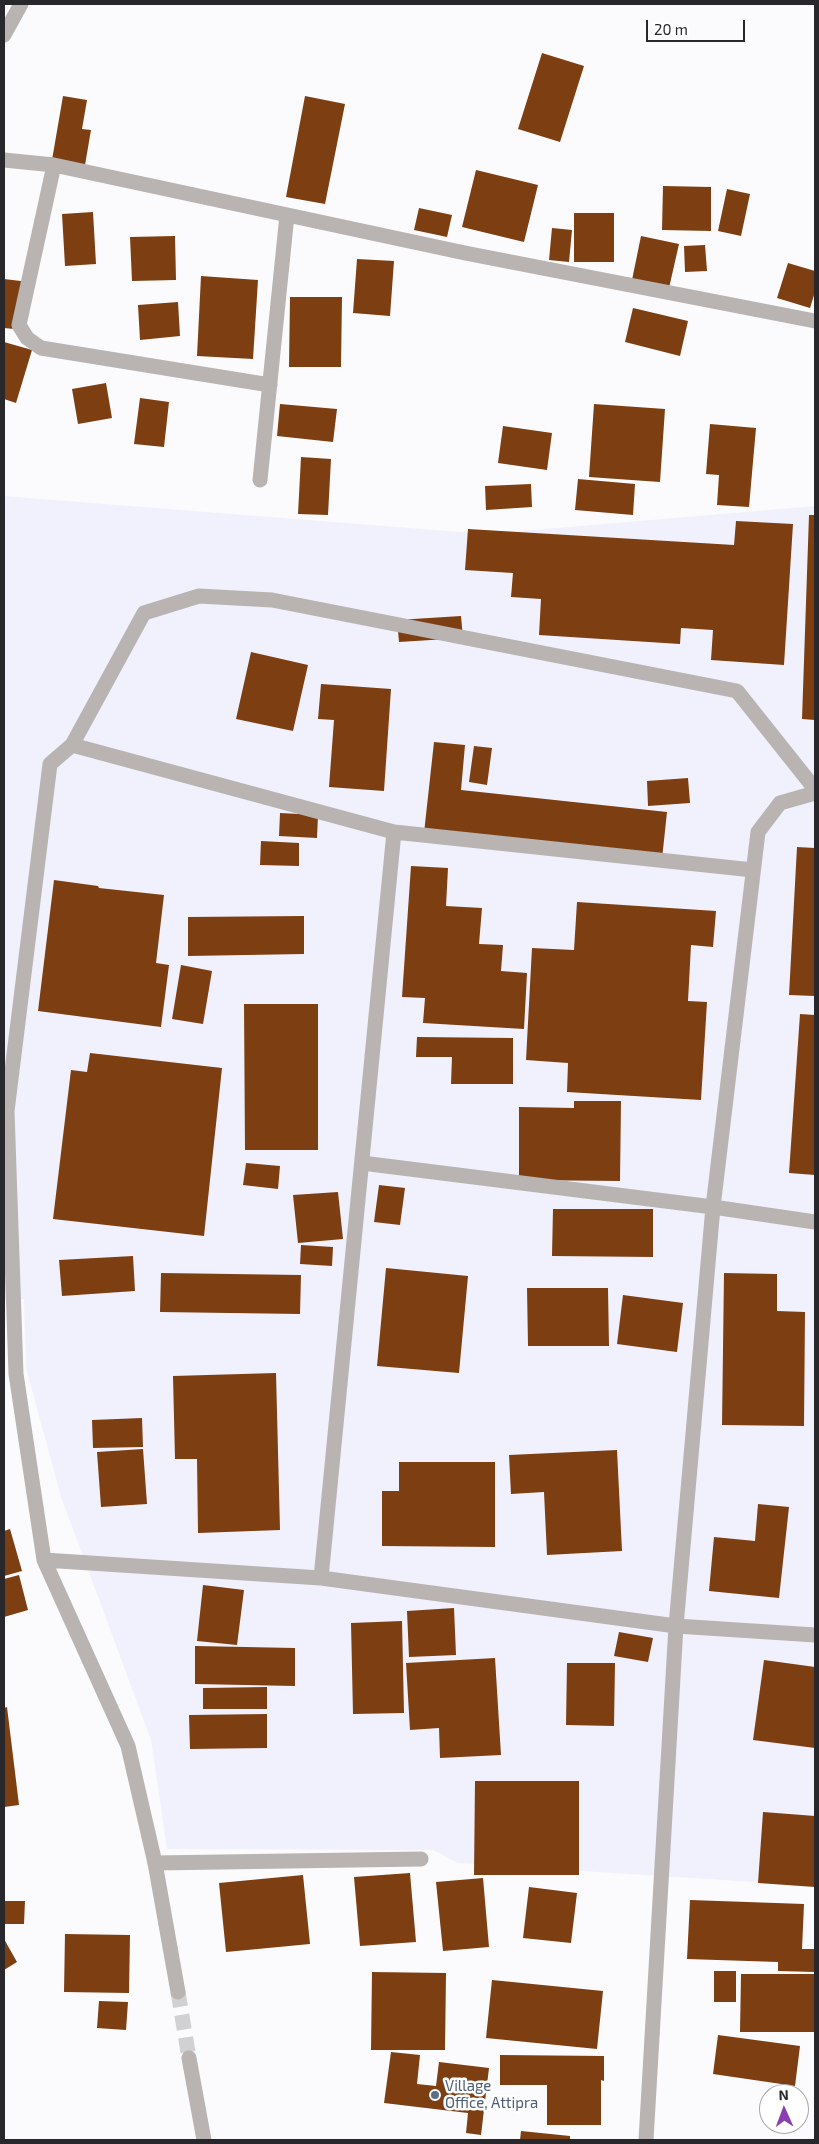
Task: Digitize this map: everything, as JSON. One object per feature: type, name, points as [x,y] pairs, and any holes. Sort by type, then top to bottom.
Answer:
[{"type":"street","points":[[4,35],[21,4]]},
{"type":"street","points":[[4,160],[54,165],[465,253],[815,321]]},
{"type":"street","points":[[54,165],[19,325],[27,338],[41,348],[270,385]]},
{"type":"street","points":[[260,480],[287,215]]},
{"type":"street","points":[[178,1992],[155,1864],[128,1746],[44,1560],[16,1374],[8,1301],[7,1111],[50,764],[72,745],[144,613],[199,596],[272,600],[737,690],[815,791],[780,803],[758,832],[753,870],[713,1207],[676,1626],[646,2140]]},
{"type":"street","points":[[72,745],[394,832],[753,870]]},
{"type":"street","points":[[321,1578],[394,832]]},
{"type":"street","points":[[362,1163],[713,1207],[815,1222]]},
{"type":"street","points":[[44,1560],[321,1578],[676,1626],[815,1635]]},
{"type":"street","points":[[155,1864],[421,1859]]},
{"type":"street","points":[[190,2058],[204,2140]]},
{"type":"shaded area","points":[[4,496],[486,534],[815,506],[815,1886],[458,1863],[433,1850],[167,1849],[151,1740],[61,1497],[26,1368],[24,1299],[4,1300]]},
{"type":"building","points":[[542,53],[584,66],[560,142],[518,129]]},
{"type":"building","points":[[63,96],[87,100],[82,129],[91,130],[85,165],[52,160]]},
{"type":"building","points":[[305,96],[345,104],[325,204],[286,197]]},
{"type":"building","points":[[476,170],[538,185],[524,242],[462,227]]},
{"type":"building","points":[[663,186],[711,187],[711,231],[662,230]]},
{"type":"building","points":[[727,189],[750,194],[741,236],[718,231]]},
{"type":"building","points":[[419,208],[452,215],[447,237],[414,230]]},
{"type":"building","points":[[93,212],[96,264],[65,266],[62,214]]},
{"type":"building","points":[[574,213],[614,213],[614,262],[574,262]]},
{"type":"building","points":[[552,228],[572,230],[569,262],[549,260]]},
{"type":"building","points":[[175,236],[176,280],[132,281],[130,237]]},
{"type":"building","points":[[641,236],[679,244],[669,288],[632,280]]},
{"type":"building","points":[[705,245],[707,271],[685,272],[684,246]]},
{"type":"building","points":[[357,259],[394,261],[390,316],[353,313]]},
{"type":"building","points":[[788,263],[815,271],[815,292],[810,308],[777,298]]},
{"type":"building","points":[[201,276],[258,280],[253,359],[197,356]]},
{"type":"building","points":[[4,279],[29,282],[24,330],[4,328]]},
{"type":"building","points":[[290,297],[342,297],[341,367],[289,367]]},
{"type":"building","points":[[178,302],[180,336],[140,340],[138,305]]},
{"type":"building","points":[[633,308],[688,321],[680,356],[625,342]]},
{"type":"building","points":[[4,342],[32,350],[16,403],[4,399]]},
{"type":"building","points":[[106,383],[112,418],[78,424],[72,389]]},
{"type":"building","points":[[140,398],[169,402],[164,447],[134,444]]},
{"type":"building","points":[[280,404],[337,409],[333,442],[277,436]]},
{"type":"building","points":[[594,404],[665,409],[660,482],[589,477]]},
{"type":"building","points":[[710,424],[756,428],[749,507],[717,505],[719,475],[706,474]]},
{"type":"building","points":[[503,426],[552,433],[547,470],[498,463]]},
{"type":"building","points":[[301,457],[331,459],[328,515],[298,514]]},
{"type":"building","points":[[578,479],[635,484],[633,515],[575,510]]},
{"type":"building","points":[[531,484],[532,507],[486,510],[485,486]]},
{"type":"building","points":[[809,515],[815,515],[815,720],[802,719]]},
{"type":"building","points":[[736,521],[793,524],[784,665],[711,660],[713,630],[681,628],[680,644],[539,635],[541,599],[511,597],[513,573],[465,570],[468,529],[734,545]]},
{"type":"building","points":[[461,616],[463,638],[399,642],[397,620]]},
{"type":"building","points":[[251,652],[308,665],[293,731],[236,719]]},
{"type":"building","points":[[321,684],[391,689],[384,791],[329,787],[334,720],[318,719]]},
{"type":"building","points":[[434,742],[465,745],[461,790],[667,812],[662,859],[424,833]]},
{"type":"building","points":[[474,746],[492,748],[487,785],[469,782]]},
{"type":"building","points":[[688,778],[690,803],[648,806],[647,781]]},
{"type":"building","points":[[280,813],[318,815],[317,838],[279,836]]},
{"type":"building","points":[[261,841],[299,843],[299,866],[260,865]]},
{"type":"building","points":[[797,847],[815,848],[815,996],[789,995]]},
{"type":"building","points":[[411,866],[448,868],[446,906],[482,908],[479,944],[503,945],[501,971],[527,973],[524,1029],[423,1023],[425,998],[402,997]]},
{"type":"building","points":[[54,880],[98,886],[99,888],[164,895],[156,963],[169,965],[161,1027],[38,1011]]},
{"type":"building","points":[[577,902],[716,911],[713,947],[691,945],[688,1001],[707,1002],[701,1100],[567,1092],[568,1063],[526,1060],[532,948],[574,950]]},
{"type":"building","points":[[304,916],[304,954],[188,956],[188,917]]},
{"type":"building","points":[[181,965],[212,971],[203,1024],[172,1019]]},
{"type":"building","points":[[244,1004],[318,1004],[318,1150],[245,1150]]},
{"type":"building","points":[[800,1014],[815,1015],[815,1175],[789,1173]]},
{"type":"building","points":[[417,1037],[513,1038],[513,1084],[451,1084],[452,1057],[416,1057]]},
{"type":"building","points":[[90,1053],[222,1068],[204,1236],[53,1219],[71,1070],[87,1072]]},
{"type":"building","points":[[574,1101],[621,1101],[620,1181],[519,1180],[519,1107],[574,1108]]},
{"type":"building","points":[[246,1163],[280,1166],[278,1189],[243,1185]]},
{"type":"building","points":[[379,1185],[405,1188],[400,1225],[374,1222]]},
{"type":"building","points":[[338,1192],[343,1239],[298,1243],[293,1195]]},
{"type":"building","points":[[553,1209],[653,1209],[653,1257],[552,1256]]},
{"type":"building","points":[[301,1245],[333,1247],[332,1266],[300,1264]]},
{"type":"building","points":[[133,1256],[135,1291],[62,1296],[59,1260]]},
{"type":"building","points":[[386,1268],[468,1276],[459,1373],[377,1366]]},
{"type":"building","points":[[161,1273],[301,1275],[300,1314],[160,1312]]},
{"type":"building","points":[[724,1273],[777,1274],[777,1311],[805,1312],[804,1426],[722,1425]]},
{"type":"building","points":[[527,1288],[608,1288],[609,1346],[528,1346]]},
{"type":"building","points":[[623,1295],[683,1303],[677,1352],[617,1344]]},
{"type":"building","points":[[276,1373],[280,1530],[198,1533],[197,1459],[175,1459],[173,1376]]},
{"type":"building","points":[[142,1418],[143,1447],[93,1448],[92,1420]]},
{"type":"building","points":[[143,1449],[147,1504],[101,1507],[97,1452]]},
{"type":"building","points":[[617,1450],[622,1551],[547,1555],[544,1492],[511,1494],[509,1455]]},
{"type":"building","points":[[399,1462],[495,1462],[495,1547],[382,1546],[382,1491],[399,1491]]},
{"type":"building","points":[[758,1504],[789,1507],[779,1598],[709,1591],[714,1537],[755,1541]]},
{"type":"building","points":[[10,1529],[22,1571],[4,1576],[4,1531]]},
{"type":"building","points":[[19,1575],[28,1610],[4,1617],[4,1579]]},
{"type":"building","points":[[203,1585],[244,1590],[237,1645],[197,1641]]},
{"type":"building","points":[[454,1608],[456,1655],[409,1657],[407,1611]]},
{"type":"building","points":[[402,1621],[404,1713],[353,1714],[351,1623]]},
{"type":"building","points":[[619,1632],[653,1638],[648,1662],[614,1656]]},
{"type":"building","points":[[195,1646],[295,1648],[295,1686],[195,1684]]},
{"type":"building","points":[[495,1658],[501,1755],[440,1758],[439,1728],[410,1730],[406,1663]]},
{"type":"building","points":[[764,1660],[815,1667],[815,1748],[753,1740]]},
{"type":"building","points":[[567,1663],[615,1663],[614,1726],[566,1725]]},
{"type":"building","points":[[267,1687],[267,1709],[203,1709],[203,1688]]},
{"type":"building","points":[[7,1707],[19,1805],[4,1807],[4,1708]]},
{"type":"building","points":[[267,1714],[267,1748],[190,1749],[189,1715]]},
{"type":"building","points":[[475,1781],[579,1781],[579,1875],[474,1875]]},
{"type":"building","points":[[763,1812],[815,1816],[815,1887],[758,1883]]},
{"type":"building","points":[[410,1873],[416,1942],[360,1946],[354,1877]]},
{"type":"building","points":[[303,1875],[310,1944],[226,1952],[219,1883]]},
{"type":"building","points":[[483,1878],[489,1947],[443,1951],[436,1882]]},
{"type":"building","points":[[529,1887],[577,1893],[571,1943],[523,1938]]},
{"type":"building","points":[[690,1900],[804,1904],[802,1949],[815,1949],[815,1972],[778,1971],[778,1962],[687,1959]]},
{"type":"building","points":[[4,1901],[25,1901],[24,1924],[4,1924]]},
{"type":"building","points":[[65,1934],[130,1935],[129,1993],[64,1992]]},
{"type":"building","points":[[4,1939],[17,1962],[4,1970]]},
{"type":"building","points":[[714,1971],[736,1971],[736,2002],[714,2002]]},
{"type":"building","points":[[372,1972],[446,1973],[445,2050],[371,2050]]},
{"type":"building","points":[[741,1974],[815,1974],[815,2032],[740,2032]]},
{"type":"building","points":[[492,1980],[603,1991],[597,2049],[486,2038]]},
{"type":"building","points":[[99,2001],[128,2002],[126,2030],[97,2028]]},
{"type":"building","points":[[718,2035],[800,2046],[795,2084],[781,2084],[713,2074]]},
{"type":"building","name":"Village Office, Attipra","points":[[391,2052],[420,2055],[417,2084],[436,2086],[439,2062],[489,2068],[481,2135],[466,2133],[468,2113],[384,2103]]},
{"type":"building","points":[[500,2055],[604,2056],[604,2081],[601,2080],[601,2125],[547,2125],[547,2085],[500,2085]]},
{"type":"building","points":[[521,2131],[570,2136],[570,2140],[520,2140]]},
{"type":"tunnel","points":[[178,1992],[189,2058]]},
{"type":"place","name":"Village Office, Attipra","points":[[435,2095]]}]
